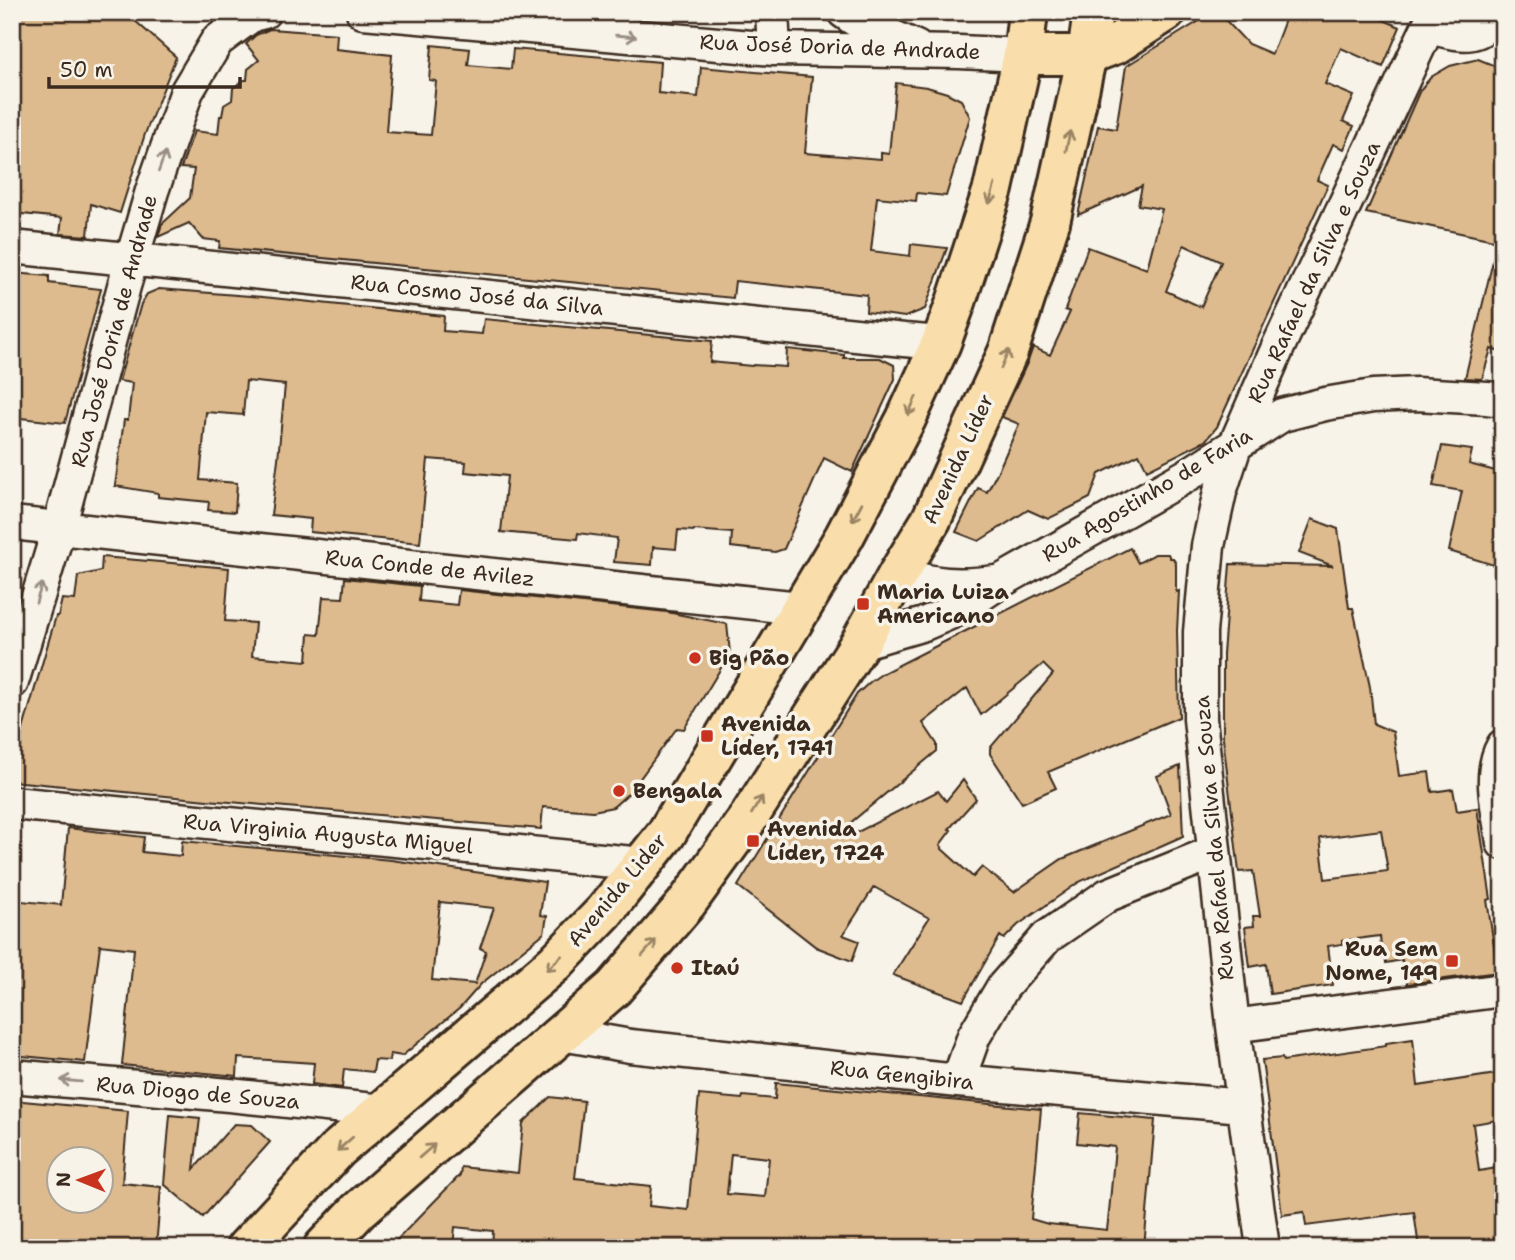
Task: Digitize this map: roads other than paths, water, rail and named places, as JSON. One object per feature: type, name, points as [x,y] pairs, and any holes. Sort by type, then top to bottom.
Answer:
[{"type":"main road","points":[[941,342],[993,189],[1023,55],[1028,12]]},
{"type":"main road","name":"Avenida Líder","points":[[562,1034],[614,988],[687,904],[749,817],[860,643],[931,520],[1008,352],[1050,222],[1087,55],[1093,12]]},
{"type":"main road","points":[[1023,55],[1087,55],[1116,44],[1166,12]]},
{"type":"main road","name":"Avenida Lider","points":[[246,1248],[338,1149],[555,963],[605,911],[643,864],[666,834],[844,537],[906,419],[941,342]]},
{"type":"main road","points":[[323,1248],[359,1210],[562,1034]]},
{"type":"street","name":"Rua José Doria de Andrade","points":[[12,682],[60,528],[152,191],[187,92],[217,41],[252,15],[264,12]]},
{"type":"street","name":"Rua José Doria de Andrade","points":[[363,12],[774,49],[1023,55]]},
{"type":"street","points":[[772,12],[774,49]]},
{"type":"street","points":[[844,12],[926,52]]},
{"type":"street","points":[[1432,19],[1461,33],[1472,34],[1494,27]]},
{"type":"street","name":"Rua Rafael da Silva e Souza","points":[[1262,1248],[1233,1026],[1200,719],[1200,632],[1208,546],[1220,492],[1236,443],[1432,19]]},
{"type":"street","name":"Rua Cosmo José da Silva","points":[[12,247],[941,342]]},
{"type":"street","name":"Rua Agostinho de Faria","points":[[860,643],[924,624],[971,602],[1001,581],[1186,476],[1282,415],[1361,398],[1416,394],[1503,400]]},
{"type":"street","points":[[12,523],[60,528]]},
{"type":"street","name":"Rua Conde de Avilez","points":[[60,528],[800,608]]},
{"type":"street","name":"Rua Agostinho de Faria","points":[[898,574],[927,583],[945,585],[1001,581]]},
{"type":"street","points":[[1503,746],[1498,755],[1494,780],[1503,842]]},
{"type":"street","name":"Rua Virginia Augusta Miguel","points":[[12,803],[643,864]]},
{"type":"street","points":[[958,1081],[974,1036],[1003,986],[1047,937],[1108,895],[1214,852]]},
{"type":"street","points":[[1233,1026],[1503,990]]},
{"type":"street","name":"Rua Gengibira","points":[[562,1034],[630,1046],[958,1081],[1243,1106]]},
{"type":"street","name":"Rua Diogo de Souza","points":[[12,1076],[383,1111]]},
{"type":"place","name":"Maria Luiza Americano","points":[[863,604]]},
{"type":"place","name":"Big Pão","points":[[695,658]]},
{"type":"place","name":"Avenida Líder, 1741","points":[[707,736]]},
{"type":"place","name":"Bengala","points":[[619,791]]},
{"type":"place","name":"Avenida Líder, 1724","points":[[753,841]]},
{"type":"place","name":"Rua Sem Nome, 149","points":[[1452,961]]},
{"type":"place","name":"Itaú","points":[[677,968]]}]
